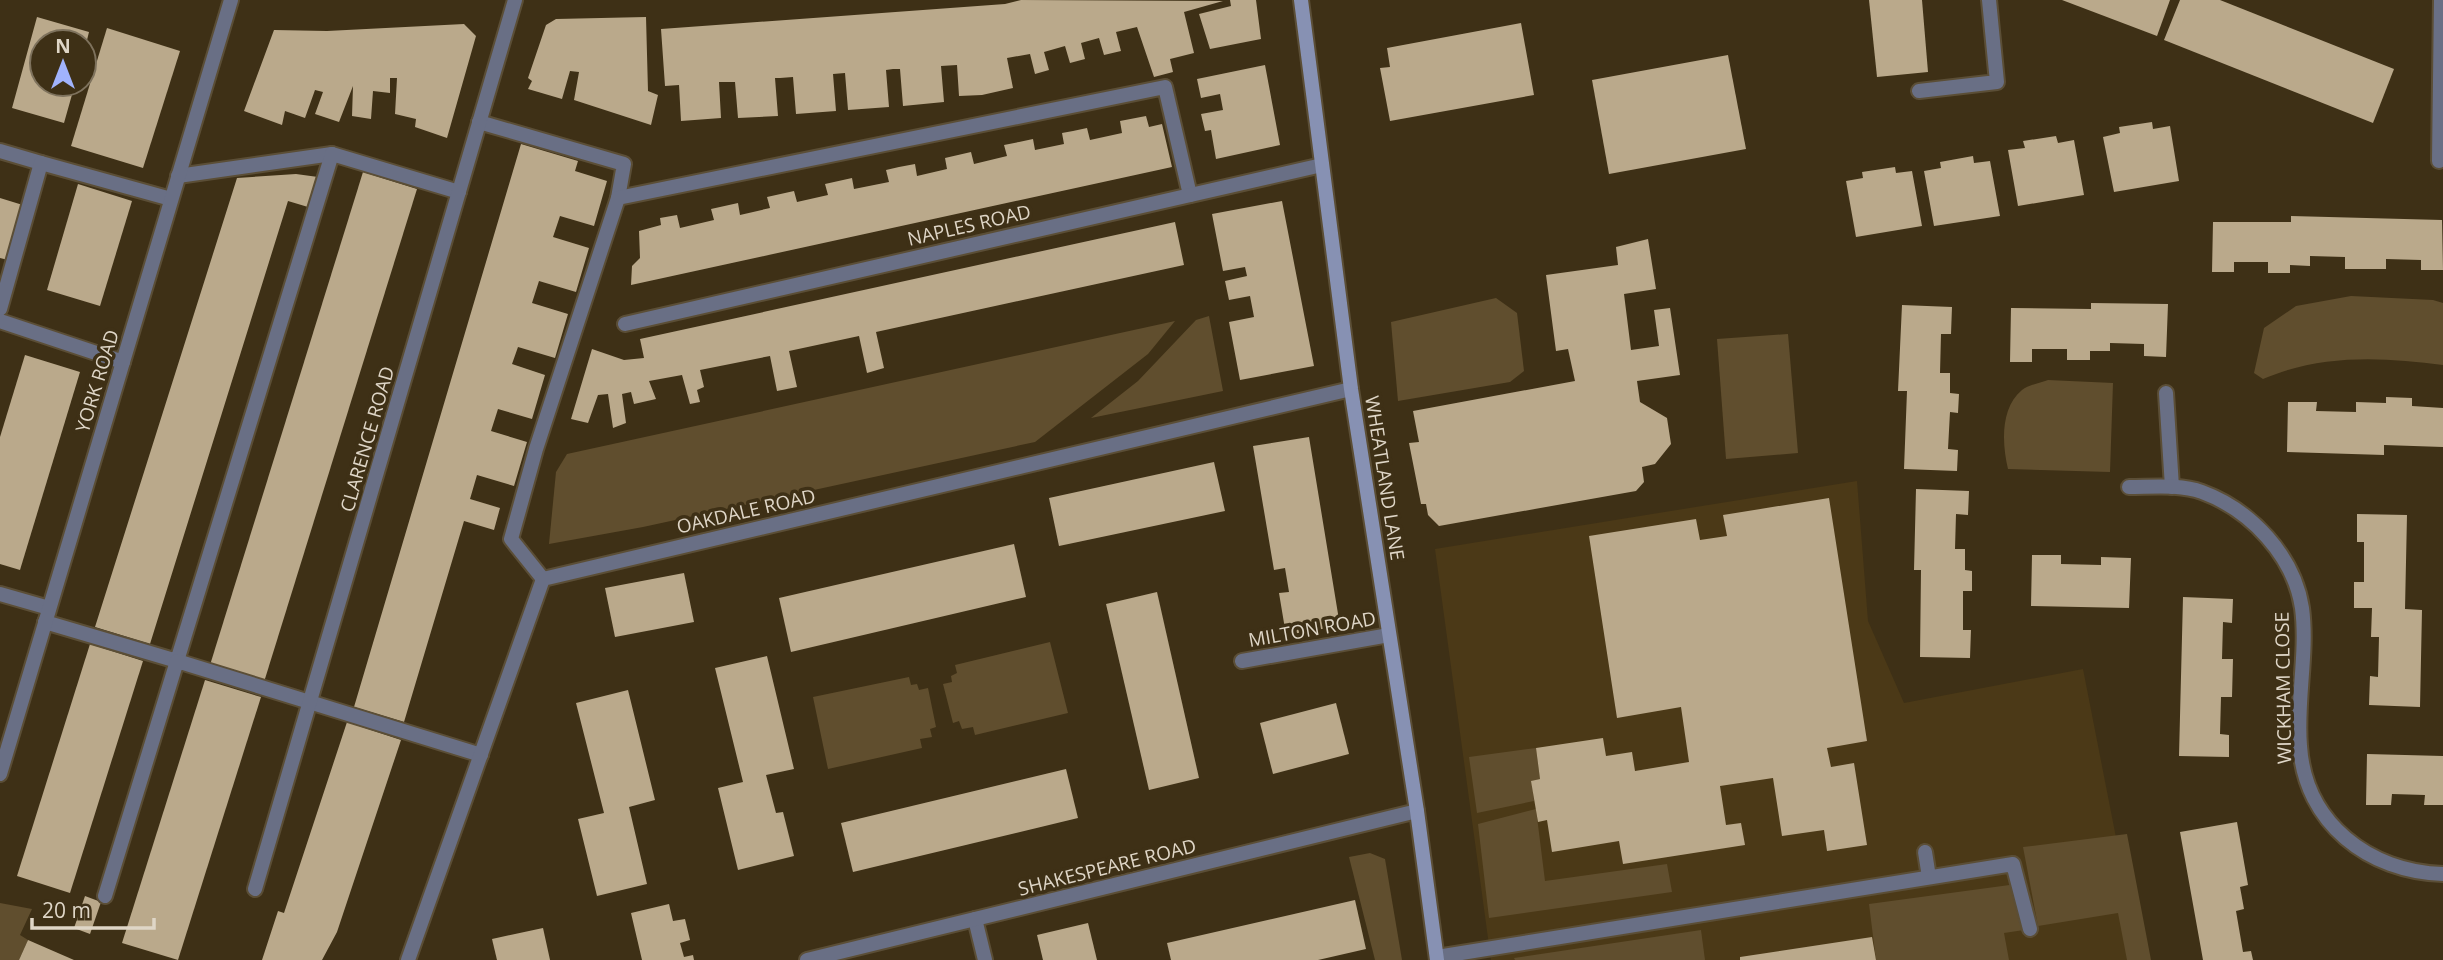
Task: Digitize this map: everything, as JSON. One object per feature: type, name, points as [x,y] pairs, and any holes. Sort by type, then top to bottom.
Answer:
[{"type":"main road","name":"WHEATLAND LANE","points":[[1301,0],[1351,389],[1418,811],[1437,959]]},
{"type":"street","name":"YORK ROAD","points":[[0,774],[231,0]]},
{"type":"street","name":"CLARENCE ROAD","points":[[255,889],[515,0]]},
{"type":"street","points":[[1919,91],[1997,82],[1989,0]]},
{"type":"street","points":[[2439,161],[2441,0]]},
{"type":"street","points":[[618,198],[1165,86],[1190,195]]},
{"type":"street","points":[[408,960],[544,579],[511,539],[536,449],[618,198],[624,164],[479,122]]},
{"type":"street","points":[[0,151],[171,199]]},
{"type":"street","points":[[105,896],[332,154]]},
{"type":"street","points":[[178,176],[332,154],[459,192]]},
{"type":"street","points":[[0,309],[41,163]]},
{"type":"street","name":"NAPLES ROAD","points":[[625,324],[1322,165]]},
{"type":"street","points":[[0,320],[123,362]]},
{"type":"street","name":"OAKDALE ROAD","points":[[544,579],[1351,389]]},
{"type":"street","points":[[2165,393],[2172,487]]},
{"type":"street","name":"WICKHAM CLOSE","points":[[2129,487],[2172,487],[2201,491],[2253,523],[2275,547],[2289,570],[2302,608],[2301,758],[2312,794],[2347,841],[2370,857],[2396,869],[2443,874]]},
{"type":"street","points":[[0,594],[48,615],[177,661],[481,755]]},
{"type":"street","name":"MILTON ROAD","points":[[1242,661],[1390,635]]},
{"type":"street","name":"SHAKESPEARE ROAD","points":[[807,960],[1418,811]]},
{"type":"street","points":[[1925,852],[1929,877]]},
{"type":"street","points":[[1437,959],[2013,864],[2030,929]]},
{"type":"street","points":[[975,919],[985,960]]},
{"type":"shaded area","points":[[2351,296],[2433,300],[2443,303],[2443,365],[2375,359],[2329,361],[2263,379],[2254,373],[2264,328],[2296,306]]},
{"type":"shaded area","points":[[1496,298],[1517,313],[1524,371],[1510,382],[1398,401],[1391,322]]},
{"type":"shaded area","points":[[1209,316],[1223,391],[1091,418],[1138,381],[1196,320]]},
{"type":"shaded area","points":[[1175,321],[1148,354],[1035,442],[643,527],[549,544],[556,472],[567,454]]},
{"type":"shaded area","points":[[1788,334],[1798,453],[1726,459],[1717,339]]},
{"type":"shaded area","points":[[2048,380],[2113,383],[2110,472],[2008,469],[2004,427],[2010,406],[2025,388]]},
{"type":"shaded area","points":[[1857,481],[1868,621],[1904,703],[2083,669],[2140,960],[1491,960],[1435,549]]},
{"type":"shaded area","points":[[1050,642],[1068,713],[975,735],[973,727],[962,729],[959,721],[953,723],[943,684],[952,682],[951,676],[957,673],[955,665]]},
{"type":"shaded area","points":[[909,677],[911,685],[917,684],[919,690],[928,688],[936,727],[930,729],[932,737],[920,739],[922,748],[828,769],[813,697]]},
{"type":"shaded area","points":[[1536,748],[1540,779],[1532,781],[1534,801],[1477,813],[1469,757]]},
{"type":"shaded area","points":[[1536,809],[1545,881],[1667,864],[1672,892],[1489,918],[1478,824]]},
{"type":"shaded area","points":[[2127,834],[2151,960],[2127,960],[2118,913],[2038,926],[2023,847]]},
{"type":"shaded area","points":[[1370,853],[1385,859],[1402,960],[1375,960],[1349,857]]},
{"type":"shaded area","points":[[2017,884],[2024,930],[2004,933],[2009,960],[1876,960],[1869,904]]},
{"type":"shaded area","points":[[0,903],[32,909],[20,935],[28,940],[19,960],[0,960]]},
{"type":"shaded area","points":[[1701,930],[1705,960],[1514,958]]},
{"type":"building","points":[[1021,0],[1223,1],[1184,12],[1194,53],[1170,59],[1173,72],[1154,77],[1137,27],[1116,32],[1121,51],[1104,55],[1099,38],[1081,43],[1085,59],[1070,63],[1065,46],[1044,52],[1049,70],[1035,74],[1030,54],[1007,58],[1013,88],[982,95],[959,96],[957,65],[941,66],[944,102],[903,106],[900,69],[893,69],[886,70],[889,107],[848,110],[845,73],[833,74],[836,111],[796,114],[793,77],[775,78],[778,116],[738,118],[735,82],[719,82],[721,118],[681,121],[679,85],[665,86],[661,29],[1005,4]]},
{"type":"building","points":[[1230,0],[1256,0],[1261,39],[1210,49],[1199,14],[1231,6]]},
{"type":"building","points":[[1869,0],[1922,0],[1928,72],[1877,77]]},
{"type":"building","points":[[2062,0],[2170,0],[2157,36]]},
{"type":"building","points":[[2180,0],[2220,0],[2394,69],[2373,123],[2164,40]]},
{"type":"building","points":[[37,17],[75,28],[34,28]]},
{"type":"building","points":[[646,17],[648,91],[658,95],[651,125],[574,100],[579,72],[570,71],[562,99],[528,89],[532,81],[528,78],[546,25],[556,19]]},
{"type":"building","points":[[1521,23],[1534,95],[1390,121],[1380,68],[1390,67],[1387,48]]},
{"type":"building","points":[[464,24],[476,36],[447,138],[415,127],[416,119],[395,114],[397,78],[390,78],[390,93],[373,91],[371,119],[352,116],[353,86],[339,122],[315,114],[323,92],[315,90],[305,118],[285,111],[282,125],[244,111],[274,30],[327,31]]},
{"type":"building","points":[[107,28],[180,51],[143,168],[71,146],[86,98],[98,98],[98,58]]},
{"type":"building","points":[[28,50],[28,98],[71,98],[64,123],[12,108]]},
{"type":"building","points":[[1728,55],[1746,149],[1609,174],[1592,80]]},
{"type":"building","points":[[1265,65],[1280,145],[1216,159],[1211,130],[1205,131],[1201,114],[1223,110],[1220,94],[1201,98],[1197,79]]},
{"type":"building","points":[[1146,116],[1149,127],[1162,124],[1172,167],[631,285],[632,266],[640,258],[639,231],[661,225],[660,218],[677,215],[680,228],[714,220],[711,209],[738,203],[740,215],[770,208],[767,197],[794,191],[797,202],[828,195],[825,184],[852,178],[854,189],[889,182],[886,170],[915,164],[917,176],[947,169],[945,158],[971,152],[974,164],[1007,156],[1004,145],[1033,139],[1035,150],[1064,144],[1062,133],[1087,128],[1090,140],[1122,133],[1120,121]]},
{"type":"building","points":[[2152,122],[2153,129],[2170,126],[2179,181],[2114,192],[2103,137],[2120,133],[2119,127]]},
{"type":"building","points":[[2056,136],[2058,143],[2074,140],[2084,195],[2018,206],[2008,150],[2025,148],[2023,141]]},
{"type":"building","points":[[521,144],[578,161],[575,171],[607,181],[594,226],[560,216],[553,237],[589,248],[576,292],[539,281],[532,303],[568,314],[555,358],[518,347],[512,364],[545,375],[532,419],[498,409],[491,431],[527,442],[514,486],[477,475],[470,499],[500,508],[494,530],[464,521],[404,722],[354,707]]},
{"type":"building","points":[[1973,156],[1974,163],[1990,161],[2000,216],[1934,226],[1924,171],[1941,168],[1940,162]]},
{"type":"building","points":[[1895,167],[1896,173],[1912,171],[1922,226],[1856,237],[1846,181],[1863,178],[1862,172]]},
{"type":"building","points":[[363,172],[417,189],[264,682],[210,665]]},
{"type":"building","points":[[296,174],[318,177],[308,207],[288,201],[150,644],[95,627],[237,178]]},
{"type":"building","points":[[78,184],[132,201],[100,306],[47,290]]},
{"type":"building","points":[[0,198],[26,206],[8,260],[0,258]]},
{"type":"building","points":[[1282,201],[1314,366],[1240,380],[1229,322],[1254,317],[1250,296],[1229,300],[1225,281],[1247,276],[1245,267],[1223,271],[1212,214]]},
{"type":"building","points":[[2291,216],[2442,220],[2443,270],[2421,270],[2421,260],[2386,259],[2386,269],[2345,269],[2345,257],[2310,256],[2310,266],[2290,265],[2290,273],[2268,273],[2268,262],[2234,262],[2234,272],[2212,272],[2213,222],[2291,222]]},
{"type":"building","points":[[1175,222],[1184,265],[876,332],[884,368],[867,373],[859,336],[789,351],[797,387],[777,391],[770,356],[700,370],[704,387],[697,390],[700,402],[690,404],[682,375],[649,381],[656,399],[634,404],[631,392],[622,394],[626,423],[613,428],[608,394],[598,395],[588,423],[571,419],[592,349],[624,360],[644,358],[640,339]]},
{"type":"building","points":[[1648,239],[1656,289],[1624,294],[1631,350],[1659,346],[1654,310],[1670,308],[1680,375],[1637,381],[1640,402],[1667,418],[1671,444],[1655,464],[1642,467],[1644,482],[1636,491],[1439,526],[1428,515],[1426,504],[1421,504],[1409,443],[1419,442],[1413,411],[1575,381],[1568,349],[1556,351],[1546,275],[1618,265],[1616,247]]},
{"type":"building","points":[[2091,303],[2168,304],[2166,357],[2144,356],[2144,344],[2110,343],[2110,351],[2090,351],[2090,360],[2067,360],[2067,349],[2032,349],[2032,362],[2010,362],[2011,308],[2091,309]]},
{"type":"building","points":[[1902,305],[1952,307],[1951,334],[1941,334],[1940,373],[1950,373],[1950,393],[1959,394],[1958,413],[1950,412],[1948,449],[1958,450],[1957,471],[1904,469],[1907,391],[1898,391]]},
{"type":"building","points":[[25,355],[80,372],[20,570],[0,564],[0,437]]},
{"type":"building","points":[[2386,397],[2412,398],[2412,406],[2443,408],[2443,447],[2384,445],[2384,455],[2287,452],[2288,402],[2317,402],[2316,411],[2356,412],[2356,402],[2386,403]]},
{"type":"building","points":[[1309,437],[1340,626],[1286,635],[1279,593],[1289,592],[1285,568],[1274,570],[1253,446]]},
{"type":"building","points":[[1214,462],[1225,511],[1059,546],[1049,498]]},
{"type":"building","points":[[1916,489],[1969,491],[1968,515],[1956,514],[1955,549],[1965,549],[1965,570],[1972,571],[1972,591],[1963,591],[1963,630],[1971,630],[1970,658],[1920,657],[1921,570],[1914,570]]},
{"type":"building","points":[[1829,498],[1867,741],[1827,748],[1831,767],[1854,763],[1867,845],[1827,851],[1824,830],[1782,836],[1773,778],[1720,786],[1726,825],[1741,823],[1745,845],[1623,864],[1619,841],[1552,852],[1547,820],[1538,822],[1531,781],[1540,779],[1536,748],[1603,738],[1606,756],[1632,752],[1635,771],[1689,762],[1681,707],[1617,718],[1589,536],[1696,519],[1700,540],[1727,536],[1723,515]]},
{"type":"building","points":[[2357,514],[2407,515],[2405,609],[2422,610],[2420,707],[2369,705],[2370,676],[2378,677],[2379,637],[2371,637],[2372,608],[2354,608],[2354,582],[2364,582],[2364,542],[2357,542]]},
{"type":"building","points":[[1014,544],[1026,597],[791,652],[779,598]]},
{"type":"building","points":[[2032,555],[2061,555],[2061,564],[2101,565],[2101,557],[2131,558],[2129,608],[2031,606]]},
{"type":"building","points":[[684,573],[694,622],[615,637],[605,588]]},
{"type":"building","points":[[1157,592],[1199,778],[1149,790],[1106,604]]},
{"type":"building","points":[[2183,597],[2233,599],[2232,623],[2223,622],[2222,659],[2233,659],[2232,697],[2221,697],[2220,734],[2229,735],[2229,757],[2179,756]]},
{"type":"building","points":[[90,644],[143,661],[70,893],[17,876]]},
{"type":"building","points":[[767,656],[794,769],[766,775],[776,813],[783,812],[794,856],[738,870],[718,788],[743,782],[715,668]]},
{"type":"building","points":[[205,680],[261,697],[178,960],[122,943]]},
{"type":"building","points":[[628,690],[655,800],[629,807],[647,884],[597,896],[578,819],[604,813],[576,703]]},
{"type":"building","points":[[1336,703],[1349,754],[1273,774],[1260,723]]},
{"type":"building","points":[[347,722],[401,740],[337,932],[322,960],[262,960],[278,911],[284,913]]},
{"type":"building","points":[[2367,754],[2443,756],[2443,805],[2424,805],[2425,795],[2392,794],[2391,805],[2366,805]]},
{"type":"building","points":[[1066,769],[1078,818],[853,872],[841,823]]},
{"type":"building","points":[[2237,822],[2248,885],[2240,887],[2244,909],[2236,911],[2243,952],[2251,951],[2253,960],[2203,960],[2180,832]]},
{"type":"building","points":[[85,896],[101,902],[90,934],[74,928]]},
{"type":"building","points":[[1355,900],[1366,949],[1318,960],[1171,960],[1167,943]]},
{"type":"building","points":[[669,904],[673,921],[685,919],[690,940],[680,943],[684,957],[693,955],[694,960],[642,960],[631,913]]},
{"type":"building","points":[[1088,923],[1097,960],[1043,960],[1037,935]]},
{"type":"building","points":[[543,928],[550,960],[497,960],[492,939]]},
{"type":"building","points":[[1872,937],[1876,960],[1740,960],[1740,957]]},
{"type":"building","points":[[28,940],[74,960],[19,960]]}]
